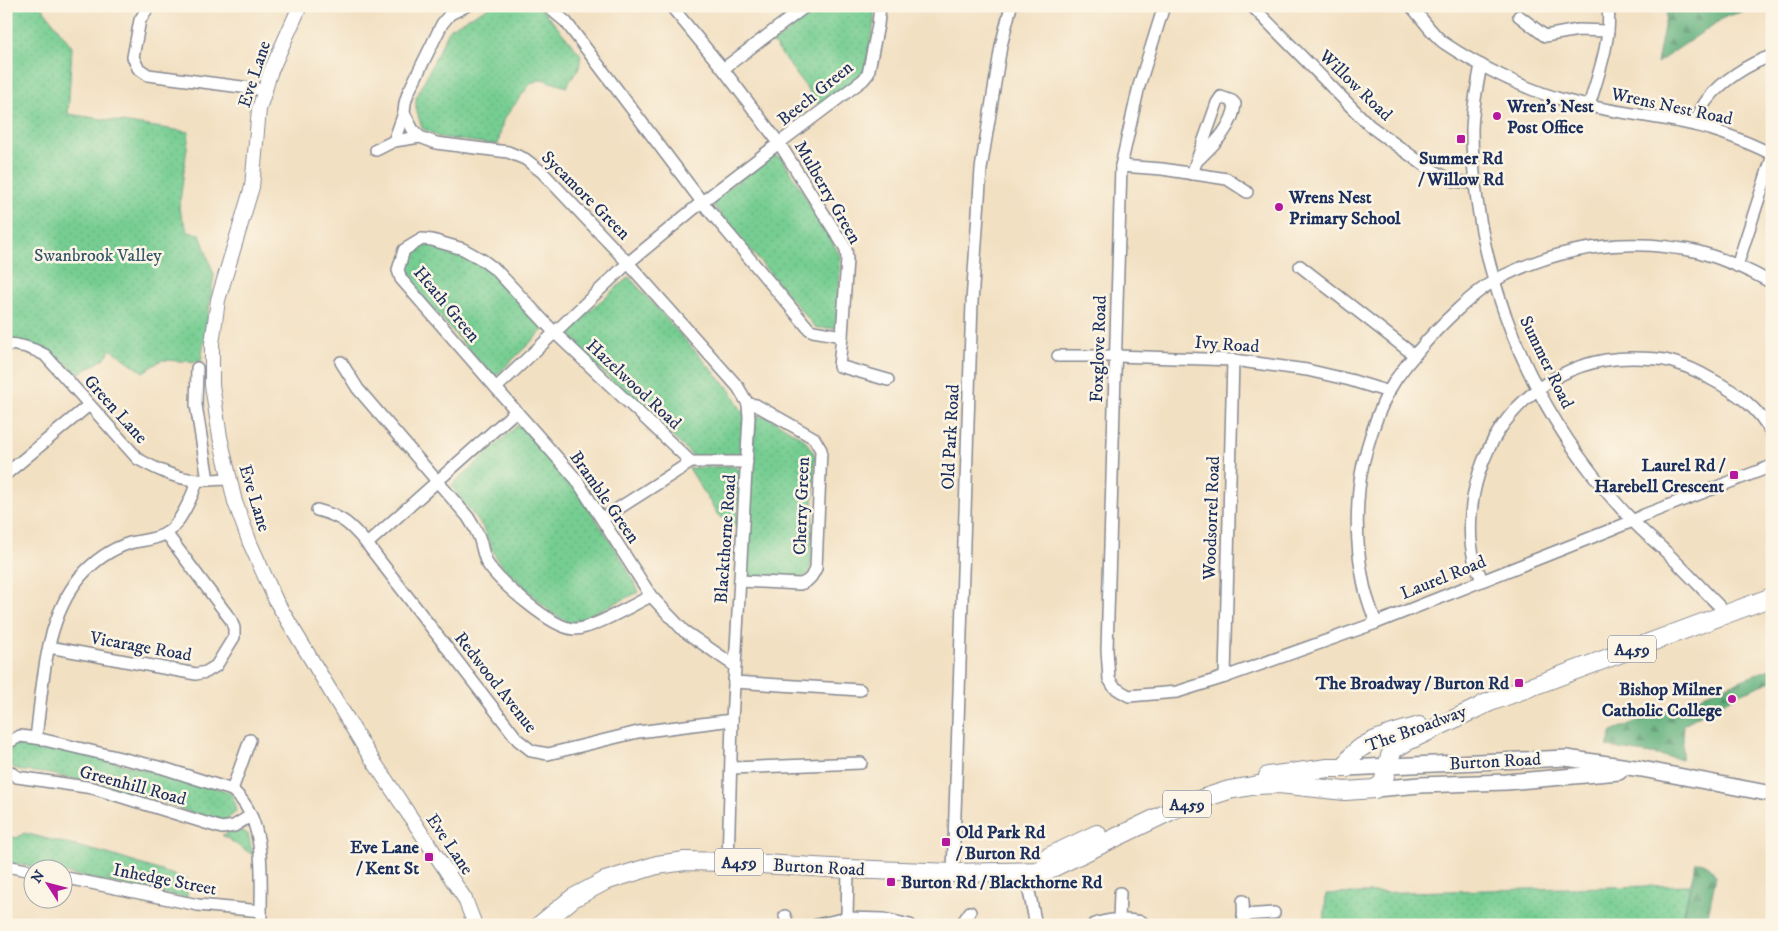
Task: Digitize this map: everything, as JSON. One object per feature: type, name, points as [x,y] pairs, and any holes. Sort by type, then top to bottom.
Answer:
[{"type":"main road","name":"The Broadway","points":[[1492,701],[1394,749],[1382,782],[1368,790],[1347,768],[1351,756],[1358,749],[1373,741],[1492,701],[1772,597]]},
{"type":"main road","name":"Burton Road","points":[[1347,768],[1566,758],[1642,769],[1772,794]]},
{"type":"main road","points":[[1419,765],[1436,770],[1479,769],[1483,783]]},
{"type":"main road","name":"A459","points":[[1025,872],[1042,860],[1146,811],[1211,787],[1256,777],[1328,768],[1347,768]]},
{"type":"main road","name":"Burton Road","points":[[1368,790],[1420,785],[1483,783],[1642,769]]},
{"type":"main road","name":"A459","points":[[1025,872],[1046,871],[1183,806],[1229,790],[1258,785],[1279,784],[1345,791],[1368,790]]},
{"type":"main road","name":"Burton Road","points":[[540,925],[573,898],[606,881],[657,865],[685,861],[848,870],[953,873],[1025,872]]},
{"type":"street","points":[[149,6],[140,20],[134,58],[138,68],[148,75],[265,90]]},
{"type":"street","name":"Eve Lane","points":[[300,6],[288,31],[259,109],[252,187],[218,300],[212,344],[212,385],[228,479],[250,543],[276,601],[366,750],[465,899],[475,924]]},
{"type":"street","points":[[394,141],[404,113],[408,92],[442,24],[450,14],[466,6]]},
{"type":"street","points":[[547,6],[566,22],[702,202],[809,328],[813,332],[842,336]]},
{"type":"street","name":"Beech Green","points":[[671,6],[723,69],[779,143],[863,80],[868,74],[877,33],[880,6]]},
{"type":"street","points":[[723,69],[806,6]]},
{"type":"street","name":"Old Park Road","points":[[953,873],[972,302],[976,235],[981,169],[989,114],[1001,46],[1011,6]]},
{"type":"street","name":"Foxglove Road","points":[[1122,692],[1114,687],[1109,679],[1107,650],[1121,166],[1139,86],[1164,6]]},
{"type":"street","name":"Willow Road","points":[[1252,6],[1370,126],[1428,168],[1454,181],[1474,183]]},
{"type":"street","name":"Wrens Nest Road","points":[[1411,6],[1443,42],[1481,65],[1532,89],[1562,100],[1589,106],[1695,125],[1738,138],[1772,156]]},
{"type":"street","points":[[1589,106],[1604,54],[1610,18],[1608,6]]},
{"type":"street","points":[[1519,16],[1545,36],[1578,30],[1608,31]]},
{"type":"street","points":[[1695,125],[1706,101],[1721,86],[1741,71],[1772,56]]},
{"type":"street","name":"Summer Road","points":[[1481,65],[1475,94],[1472,130],[1474,183],[1494,282],[1508,325],[1537,389],[1561,430],[1591,472],[1633,521],[1727,614]]},
{"type":"street","points":[[1192,174],[1196,162],[1217,104],[1221,97],[1232,101],[1235,104],[1235,112],[1229,124],[1213,145],[1196,162]]},
{"type":"street","points":[[404,113],[413,130],[420,137]]},
{"type":"street","points":[[376,150],[394,141],[420,137]]},
{"type":"street","name":"Sycamore Green","points":[[420,137],[436,143],[508,152],[525,159],[542,172],[628,263],[702,202]]},
{"type":"street","name":"Mulberry Green","points":[[702,202],[779,143],[846,249],[847,259],[839,366],[888,380]]},
{"type":"street","points":[[1737,266],[1772,156]]},
{"type":"street","points":[[1121,166],[1227,179],[1247,192]]},
{"type":"street","name":"Heath Green","points":[[516,411],[401,279],[398,270],[404,250],[422,239],[463,249],[496,270],[554,332]]},
{"type":"street","points":[[1376,623],[1363,580],[1357,523],[1359,488],[1374,427],[1396,379],[1431,335],[1467,301],[1500,278],[1540,261],[1581,249],[1620,244],[1662,246],[1697,251],[1737,266],[1772,283]]},
{"type":"street","points":[[496,388],[628,263],[738,387],[748,404]]},
{"type":"street","points":[[1300,266],[1414,355]]},
{"type":"street","name":"Hazelwood Road","points":[[554,332],[691,462]]},
{"type":"street","name":"Green Lane","points":[[6,344],[30,347],[45,355],[138,459],[175,476],[203,480],[228,479]]},
{"type":"street","name":"Ivy Road","points":[[1058,356],[1233,360],[1307,370],[1389,392]]},
{"type":"street","points":[[1482,580],[1474,558],[1470,519],[1474,490],[1483,461],[1497,434],[1521,402],[1537,389],[1563,373],[1596,361],[1613,358],[1668,361],[1694,370],[1734,392],[1751,405],[1772,434]]},
{"type":"street","name":"Woodsorrel Road","points":[[1225,677],[1233,360]]},
{"type":"street","points":[[341,362],[358,389],[468,517],[479,536],[487,562],[501,579],[529,604],[556,624],[574,629],[588,627],[651,596]]},
{"type":"street","points":[[36,738],[49,647],[54,628],[66,600],[80,578],[97,561],[113,550],[151,540],[166,533],[172,528],[203,480],[197,412],[197,368]]},
{"type":"street","points":[[6,474],[89,404]]},
{"type":"street","name":"Blackthorne Road","points":[[728,862],[732,720],[748,462],[748,404]]},
{"type":"street","name":"Cherry Green","points":[[740,581],[800,584],[806,582],[816,568],[821,450],[814,438],[756,406],[748,404]]},
{"type":"street","points":[[368,544],[516,411]]},
{"type":"street","name":"Bramble Green","points":[[516,411],[576,479],[651,596],[684,631],[735,666]]},
{"type":"street","points":[[602,519],[691,462],[748,462]]},
{"type":"street","name":"Laurel Road","points":[[1122,692],[1129,696],[1177,692],[1225,677],[1376,623],[1644,515],[1772,466]]},
{"type":"street","name":"Redwood Avenue","points":[[317,510],[334,515],[349,524],[368,544],[518,740],[532,751],[548,754],[638,732],[732,720]]},
{"type":"street","name":"Vicarage Road","points":[[49,647],[196,674],[206,672],[216,666],[234,637],[232,620],[166,533]]},
{"type":"street","points":[[734,682],[860,690]]},
{"type":"street","name":"Greenhill Road","points":[[6,744],[20,736],[36,738],[163,768],[232,790]]},
{"type":"street","points":[[250,740],[232,790],[241,798],[257,837],[260,854],[261,925]]},
{"type":"street","points":[[732,768],[861,763]]},
{"type":"street","name":"Greenhill Road","points":[[6,769],[17,777],[93,788],[222,828],[234,826],[250,816]]},
{"type":"street","points":[[6,866],[22,869]]},
{"type":"street","points":[[847,918],[848,870]]},
{"type":"street","points":[[1025,872],[1036,925]]},
{"type":"street","name":"Inhedge Street","points":[[72,878],[198,905],[261,911]]},
{"type":"street","points":[[1119,919],[1120,894]]},
{"type":"street","points":[[1243,901],[1243,920],[1274,914]]},
{"type":"street","points":[[961,925],[970,912]]},
{"type":"street","points":[[816,925],[847,918],[884,919],[910,925]]},
{"type":"street","points":[[1093,925],[1119,919],[1142,922]]},
{"type":"green space","name":"Swanbrook Valley","points":[[6,6],[41,6],[72,47],[68,114],[189,132],[179,209],[188,232],[200,234],[214,275],[201,362],[162,360],[143,372],[111,349],[104,359],[78,374],[63,360],[6,346]]},
{"type":"green space","points":[[491,6],[537,6],[541,8],[581,55],[579,68],[566,87],[542,79],[531,83],[503,120],[498,145],[438,137],[422,128],[416,109],[416,98],[450,28]]},
{"type":"green space","points":[[821,6],[874,6],[874,24],[865,72],[820,106],[773,43]]},
{"type":"green space","points":[[1668,6],[1760,6],[1725,17],[1657,63]]},
{"type":"green space","points":[[774,154],[783,159],[841,257],[836,328],[816,328],[714,207],[714,199]]},
{"type":"green space","points":[[419,244],[434,245],[475,260],[493,273],[538,320],[543,330],[496,376],[489,373],[405,276],[407,258],[411,251]]},
{"type":"green space","points":[[629,277],[731,391],[745,417],[742,458],[694,457],[562,334]]},
{"type":"green space","points":[[755,416],[768,417],[804,439],[815,455],[811,568],[807,575],[800,579],[752,578],[746,567]]},
{"type":"green space","points":[[519,424],[574,485],[620,556],[639,592],[570,624],[549,611],[498,562],[482,526],[451,486]]},
{"type":"green space","points":[[732,466],[740,470],[737,527],[718,515],[689,468]]},
{"type":"green space","points":[[1772,668],[1772,681],[1739,694],[1684,724],[1682,759],[1607,747],[1612,731]]},
{"type":"green space","points":[[25,741],[61,748],[227,791],[233,796],[236,812],[227,819],[215,821],[155,800],[94,783],[44,773],[23,771],[12,767],[7,753],[13,745]]},
{"type":"green space","points":[[241,830],[248,834],[253,855],[222,835]]},
{"type":"green space","points":[[24,833],[108,854],[187,879],[187,898],[72,875],[72,858],[22,858],[22,865],[6,862],[6,835],[17,838]]},
{"type":"green space","points":[[1696,862],[1708,866],[1716,876],[1706,925],[1681,925]]},
{"type":"green space","points":[[1690,885],[1681,925],[1324,925],[1326,894]]},
{"type":"place","name":"Wren's Nest Post Office","points":[[1497,116]]},
{"type":"place","name":"Summer Rd / Willow Rd","points":[[1461,139]]},
{"type":"place","name":"Wrens Nest Primary School","points":[[1279,207]]},
{"type":"place","name":"Laurel Rd / Harebell Crescent","points":[[1734,475]]},
{"type":"place","name":"The Broadway / Burton Rd","points":[[1519,683]]},
{"type":"place","name":"Bishop Milner Catholic College","points":[[1732,699]]},
{"type":"place","name":"Old Park Rd / Burton Rd","points":[[946,842]]},
{"type":"place","name":"Eve Lane / Kent St","points":[[429,857]]},
{"type":"place","name":"Burton Rd / Blackthorne Rd","points":[[891,882]]}]
